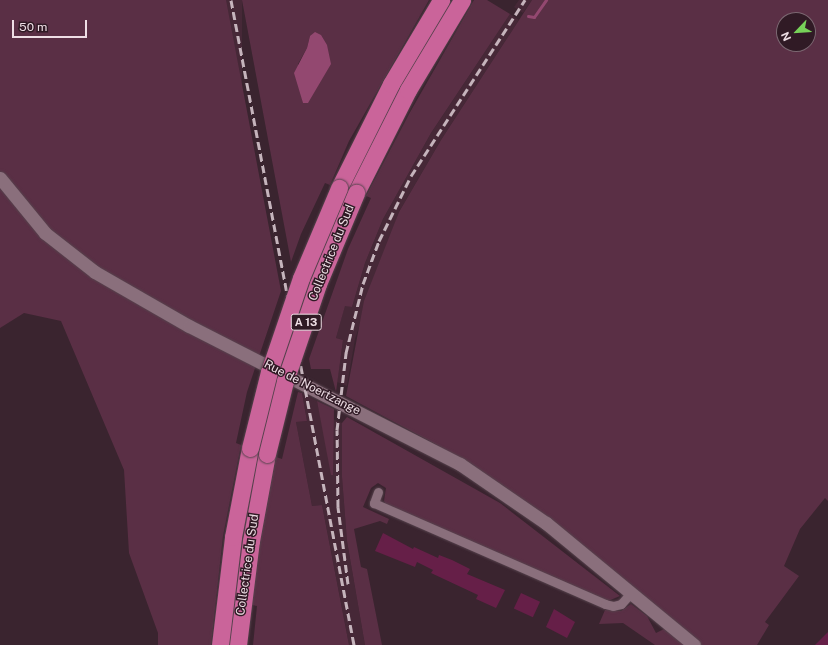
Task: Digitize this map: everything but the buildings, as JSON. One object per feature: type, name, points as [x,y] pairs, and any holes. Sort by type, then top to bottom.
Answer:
[{"type":"highway","name":"Collectrice du Sud","points":[[220,645],[233,537],[250,448],[269,372],[301,278],[339,188],[391,84],[441,0]]},
{"type":"highway","name":"Collectrice du Sud","points":[[238,645],[251,541],[267,454],[286,381],[313,299],[356,193],[408,90],[462,0]]},
{"type":"main road","name":"Rue de Noertzange","points":[[0,178],[45,233],[95,272],[189,326],[460,464],[546,523],[694,645]]},
{"type":"street","points":[[378,492],[374,503],[605,604],[613,606],[621,604],[631,593]]},
{"type":"shaded area","points":[[0,0],[226,0],[281,291],[247,392],[236,443],[241,445],[223,536],[211,645],[158,645],[158,633],[129,553],[124,470],[61,321],[24,313],[0,328]]},
{"type":"shaded area","points":[[226,0],[242,0],[242,379],[226,379]]},
{"type":"shaded area","points":[[242,0],[429,0],[349,141],[330,185],[325,183],[301,234],[291,262]],"holes":[[[310,36],[303,103],[298,64],[307,48]]]},
{"type":"shaded area","points":[[474,0],[487,0],[510,14],[431,133],[383,219],[365,263],[352,307],[345,306],[336,338],[343,340],[336,392],[330,369],[311,369],[309,359],[348,249],[371,198],[366,196],[409,114]]},
{"type":"shaded area","points":[[519,0],[532,0],[523,13],[514,7]]},
{"type":"shaded area","points":[[532,0],[828,0],[828,501],[825,498],[800,529],[784,566],[799,576],[765,622],[769,625],[757,645],[702,645],[564,531],[505,487],[437,445],[346,396],[364,301],[399,212],[441,140]]},
{"type":"shaded area","points":[[510,14],[519,20],[441,140],[399,212],[355,339],[347,386],[337,382],[343,340],[336,338],[345,305],[352,307],[365,263],[383,219],[431,133]]},
{"type":"shaded area","points":[[315,32],[321,35],[327,45],[331,64],[308,103],[303,103],[294,73],[307,48],[310,36]]},
{"type":"shaded area","points":[[298,392],[302,393],[307,421],[296,422],[312,506],[322,505],[349,645],[253,645],[257,606],[252,605],[260,543],[276,457],[282,459]]},
{"type":"shaded area","points":[[302,393],[317,401],[333,475],[333,419],[342,423],[342,477],[347,541],[365,645],[349,645],[322,505],[312,506],[296,422],[307,421]]},
{"type":"shaded area","points":[[317,401],[334,409],[333,475],[331,475]]},
{"type":"shaded area","points":[[347,417],[500,503],[620,596],[608,601],[388,509],[384,501],[386,488],[378,483],[371,488],[363,507],[389,519],[387,524],[380,521],[354,529],[361,567],[367,569],[382,645],[365,645],[347,541],[342,477],[342,423]]},
{"type":"shaded area","points":[[631,604],[647,616],[656,633],[664,629],[684,645],[655,645],[623,623],[599,624],[605,610],[621,611]]},
{"type":"waterway","points":[[528,16],[534,17],[546,0]]},
{"type":"railway","points":[[231,0],[354,645]]},
{"type":"railway","points":[[348,584],[338,507],[337,430],[346,353],[363,284],[379,241],[411,176],[525,0]]}]
